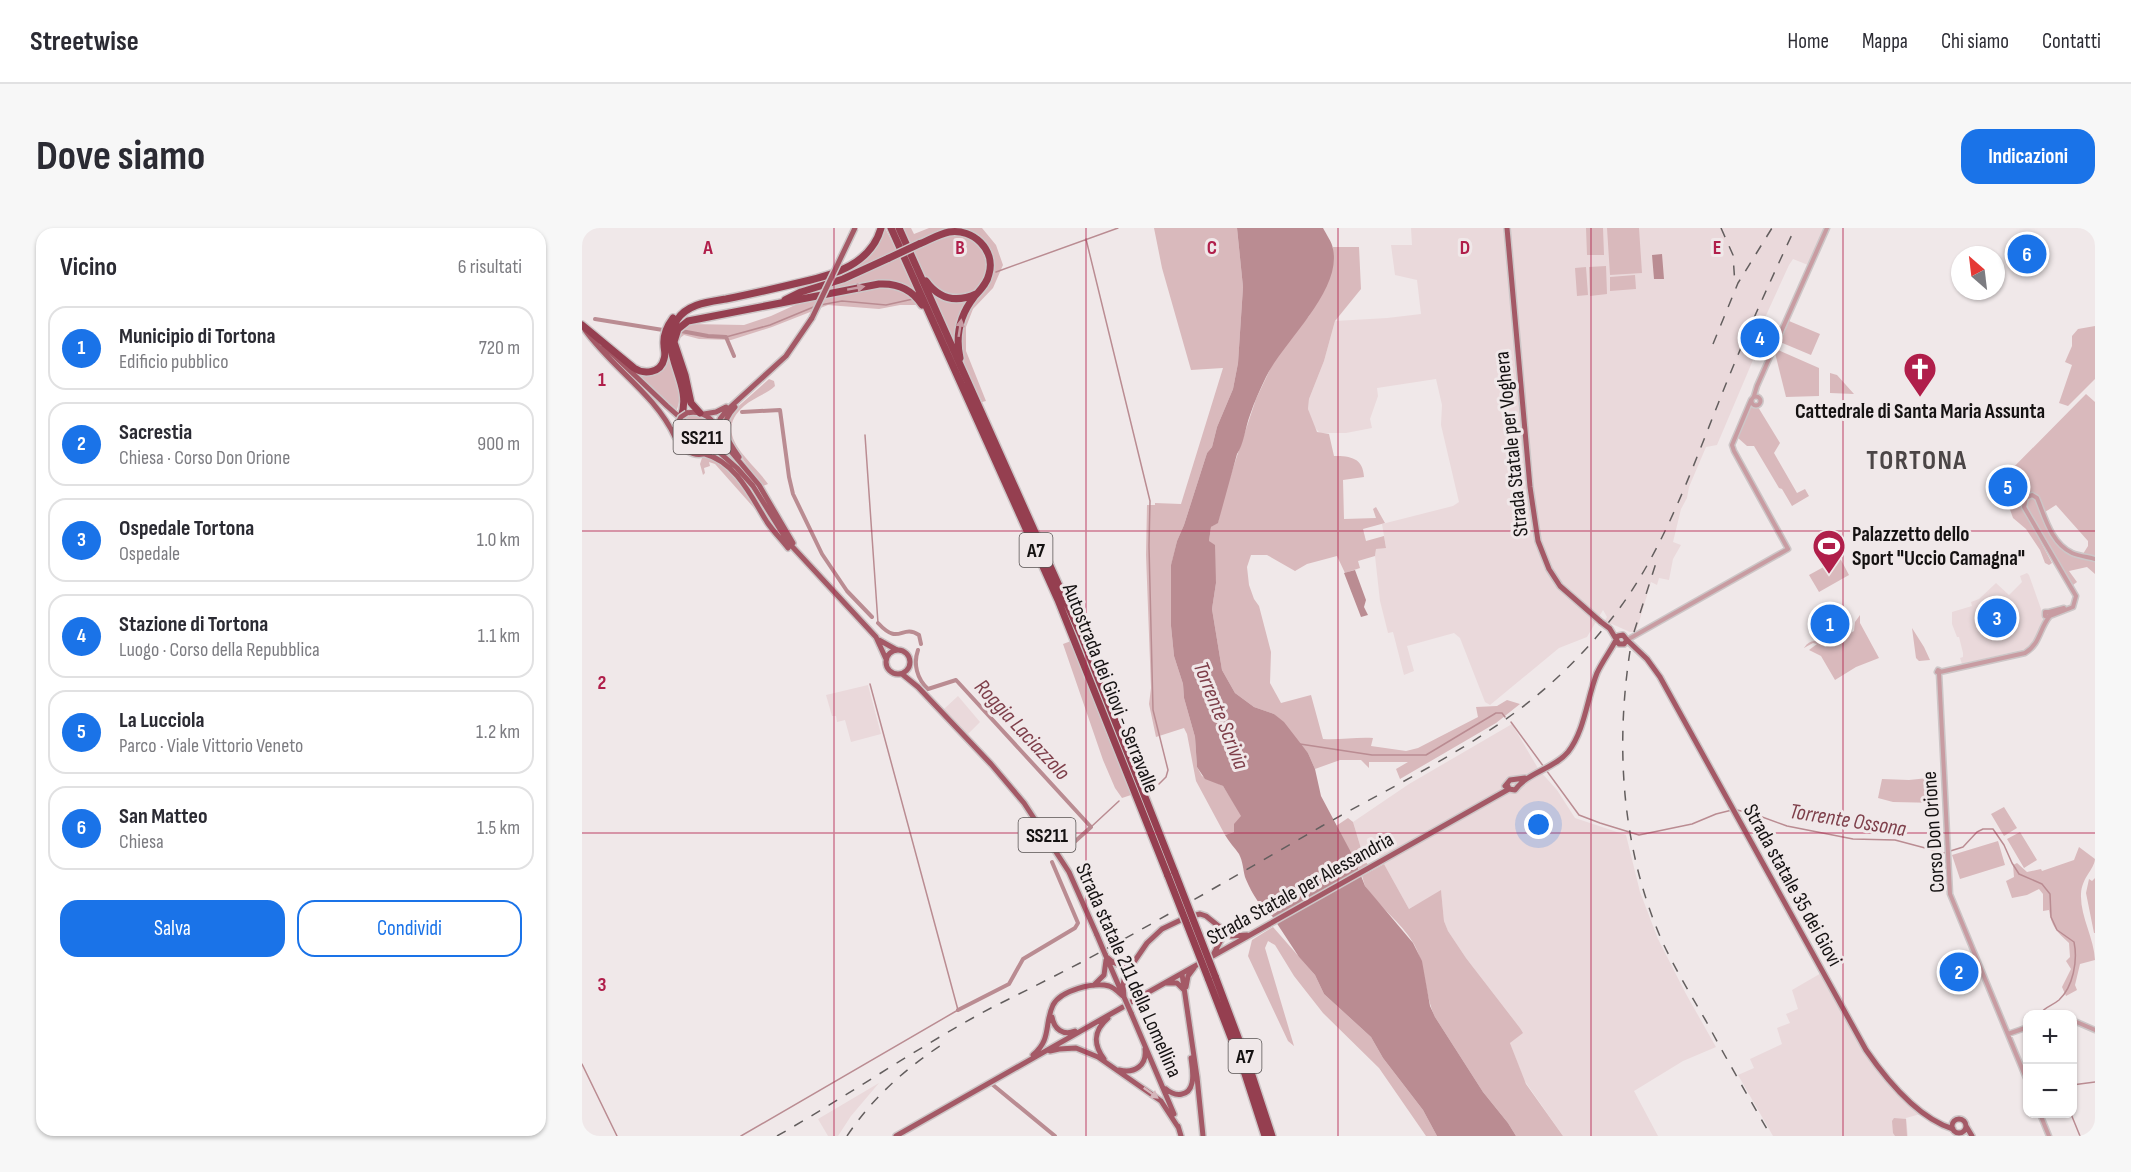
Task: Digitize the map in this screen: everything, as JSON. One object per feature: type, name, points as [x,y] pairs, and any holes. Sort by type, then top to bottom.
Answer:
[{"type":"highway","points":[[582,326],[639,372],[648,373],[663,364],[664,339],[668,327],[674,318],[685,310],[701,304],[825,277],[849,267],[868,251],[881,228]]},
{"type":"highway","name":"Autostrada dei Giovi - Serravalle","points":[[891,228],[1070,628],[1172,875]]},
{"type":"highway","name":"Autostrada dei Giovi - Serravalle","points":[[898,228],[1081,635],[1172,875],[1251,1072],[1272,1136]]},
{"type":"highway","points":[[778,304],[801,292],[843,279],[950,231],[964,232],[977,238],[987,250],[991,266],[988,280],[965,310],[959,327],[958,343],[963,369]]},
{"type":"highway","points":[[902,237],[927,282],[937,293],[959,300],[978,292]]},
{"type":"highway","points":[[702,413],[691,403],[685,375],[675,347],[674,337],[678,329],[692,319],[888,284],[903,287],[916,296],[936,327]]},
{"type":"highway","points":[[772,290],[801,292]]},
{"type":"highway","points":[[684,412],[682,382],[670,350],[669,340],[675,323],[685,310]]},
{"type":"highway","name":"Autostrada dei Giovi - Serravalle","points":[[1212,977],[1265,1136]]},
{"type":"main road","points":[[806,562],[727,437],[725,423],[730,412],[759,385],[794,345],[812,318],[855,228]]},
{"type":"main road","name":"Strada Statale per Voghera","points":[[1507,228],[1530,487],[1538,542],[1549,569],[1560,586],[1623,640]]},
{"type":"main road","points":[[582,326],[616,367],[657,407],[680,445],[688,452],[700,456],[716,447],[722,415],[774,368]]},
{"type":"main road","name":"SS211","points":[[582,326],[737,468],[753,486],[783,535],[806,562]]},
{"type":"main road","points":[[675,437],[675,428],[684,412],[702,413],[723,409],[747,392]]},
{"type":"main road","points":[[702,413],[710,417],[728,448],[753,477]]},
{"type":"main road","points":[[707,453],[722,461],[735,475],[776,533],[796,556],[806,562]]},
{"type":"main road","name":"Strada statale 211 della Lomellina","points":[[806,562],[876,638],[890,672],[896,675],[902,674],[918,687],[991,764],[1024,803],[1081,894],[1162,1084],[1181,1136]]},
{"type":"main road","name":"Strada statale 211 della Lomellina","points":[[876,638],[908,654],[911,661],[910,667],[918,687]]},
{"type":"main road","name":"Strada statale 35 dei Giovi","points":[[1623,640],[1636,649],[1655,670],[1866,1050],[1895,1087],[1913,1104],[1938,1122],[1953,1126]]},
{"type":"main road","name":"Strada Statale per Alessandria","points":[[1131,1002],[1484,803],[1508,787],[1510,780],[1517,782],[1530,777],[1564,756],[1579,732],[1601,664],[1623,640]]},
{"type":"main road","points":[[886,659],[890,653],[897,650]]},
{"type":"main road","points":[[902,674],[910,667]]},
{"type":"main road","name":"Strada Statale per Alessandria","points":[[1508,787],[1515,790],[1517,782]]},
{"type":"main road","points":[[1124,997],[1124,979],[1151,937],[1187,917],[1200,914],[1206,916],[1227,934],[1235,937],[1255,933]]},
{"type":"main road","points":[[1211,957],[1219,947],[1221,940],[1217,926]]},
{"type":"main road","points":[[1105,954],[1113,963],[1120,965],[1126,964],[1137,956]]},
{"type":"main road","points":[[1093,986],[1102,979],[1106,972],[1105,954]]},
{"type":"main road","points":[[1185,992],[1188,976],[1196,966]]},
{"type":"main road","points":[[1182,974],[1203,1136]]},
{"type":"main road","points":[[1165,983],[1177,983],[1185,992]]},
{"type":"main road","points":[[1021,1065],[1044,1043],[1055,1001],[1063,995],[1093,986],[1111,987],[1124,997]]},
{"type":"main road","points":[[896,1136],[1120,1009],[1100,1026],[1096,1035],[1097,1049],[1105,1061]]},
{"type":"main road","points":[[1052,1010],[1053,1023],[1063,1032],[1071,1033],[1093,1024]]},
{"type":"main road","points":[[1115,1068],[1129,1072],[1142,1065],[1146,1053],[1141,1036]]},
{"type":"main road","points":[[1162,1084],[1169,1092],[1176,1095],[1190,1089],[1193,1081],[1191,1041]]},
{"type":"main road","points":[[1037,1056],[1059,1049],[1076,1048],[1091,1053],[1161,1101],[1178,1127]]},
{"type":"main road","points":[[1960,1119],[1964,1121],[1971,1136],[1962,1132],[1958,1133],[1953,1126],[1960,1119]]},
{"type":"main road","points":[[1962,1132],[1966,1126]]},
{"type":"street","points":[[1623,640],[1788,549],[1732,445],[1827,228]]},
{"type":"street","name":"Corso Don Orione","points":[[2023,1071],[1950,894],[1939,673],[2025,654],[2038,642],[2048,615],[2073,607],[2076,602],[2075,593],[2024,507],[2024,499],[2029,496],[2037,498],[2051,532],[2066,549],[2095,559]]},
{"type":"street","points":[[2077,1022],[2095,1030]]},
{"type":"street","points":[[2008,1034],[2023,1029]]},
{"type":"street","points":[[2042,1118],[2049,1136]]},
{"type":"shaded area","points":[[883,228],[897,251],[842,276],[812,284],[812,281],[851,268]]},
{"type":"shaded area","points":[[904,228],[911,228],[914,234],[929,228],[982,228],[996,245],[1003,265],[993,288],[973,309],[966,327],[966,351],[986,401],[982,402],[968,373],[962,357],[960,342],[965,315],[992,277],[993,260],[990,250],[979,237],[963,233],[928,238],[911,245]]},
{"type":"shaded area","points":[[1154,228],[1237,228],[1243,287],[1238,363],[1233,389],[1217,427],[1212,447],[1207,453],[1177,541],[1171,566],[1171,626],[1174,656],[1195,737],[1197,767],[1202,776],[1223,786],[1242,816],[1234,832],[1225,835],[1196,781],[1184,728],[1156,737],[1149,704],[1151,688],[1146,555],[1147,505],[1181,504],[1223,368],[1191,370],[1162,268]]},
{"type":"shaded area","points":[[1411,228],[1824,228],[1808,265],[1793,259],[1789,265],[1747,357],[1753,360],[1717,445],[1706,447],[1689,487],[1673,542],[1681,545],[1673,559],[1669,580],[1659,578],[1657,585],[1651,582],[1636,632],[1630,632],[1612,624],[1609,626],[1604,622],[1607,617],[1603,610],[1587,637],[1559,648],[1490,705],[1485,702],[1460,638],[1454,633],[1407,646],[1414,671],[1404,675],[1393,632],[1388,633],[1380,601],[1375,556],[1376,549],[1386,547],[1382,524],[1453,506],[1459,502],[1441,425],[1442,405],[1436,379],[1377,388],[1378,396],[1370,419],[1372,428],[1346,433],[1320,433],[1313,426],[1308,409],[1309,399],[1324,361],[1335,321],[1421,314],[1417,280],[1395,275],[1391,245],[1412,245]]},
{"type":"shaded area","points":[[1586,228],[1603,228],[1604,255],[1587,255]]},
{"type":"shaded area","points":[[1607,228],[1639,228],[1642,273],[1610,275]]},
{"type":"shaded area","points":[[957,234],[976,243],[986,254],[988,267],[984,279],[976,290],[965,296],[951,297],[938,291],[930,282],[914,251],[942,237]]},
{"type":"shaded area","points":[[1333,247],[1359,247],[1361,289],[1335,321],[1324,361],[1309,399],[1308,409],[1317,432],[1329,434],[1334,456],[1355,459],[1363,471],[1364,477],[1343,480],[1344,519],[1376,518],[1373,509],[1376,507],[1385,523],[1363,529],[1366,541],[1384,536],[1386,548],[1376,549],[1375,556],[1358,561],[1360,568],[1345,573],[1337,556],[1307,564],[1295,571],[1267,555],[1251,555],[1247,567],[1249,585],[1259,606],[1271,652],[1270,683],[1281,703],[1311,695],[1323,739],[1373,738],[1371,746],[1406,751],[1418,748],[1478,717],[1476,707],[1497,706],[1507,700],[1520,704],[1496,723],[1400,779],[1396,769],[1408,762],[1369,762],[1369,768],[1361,760],[1340,760],[1315,769],[1308,753],[1274,714],[1254,707],[1235,693],[1222,670],[1212,609],[1216,583],[1209,541],[1211,527],[1218,522],[1225,492],[1256,399],[1274,361],[1309,316],[1333,262]]},
{"type":"shaded area","points":[[899,257],[915,292],[904,285],[816,293],[815,291],[841,282]]},
{"type":"shaded area","points":[[1606,266],[1607,294],[1590,296],[1589,267]]},
{"type":"shaded area","points":[[1586,267],[1588,295],[1577,296],[1575,268]]},
{"type":"shaded area","points":[[1635,275],[1636,289],[1610,291],[1610,277]]},
{"type":"shaded area","points":[[885,285],[904,291],[917,305],[879,309],[828,305],[731,340],[699,339],[684,335],[680,338],[676,337],[690,324],[744,325],[806,300]]},
{"type":"shaded area","points":[[933,293],[950,301],[970,298],[955,344]]},
{"type":"shaded area","points":[[1789,321],[1820,334],[1811,355],[1780,342]]},
{"type":"shaded area","points":[[2095,326],[2095,379],[2068,406],[2059,403],[2072,365],[2065,362],[2072,346],[2072,336],[2078,329]]},
{"type":"shaded area","points":[[1776,349],[1819,368],[1819,396],[1786,397]]},
{"type":"shaded area","points":[[668,350],[679,388],[679,404],[676,412],[634,372],[654,373]]},
{"type":"shaded area","points":[[1830,373],[1837,375],[1854,394],[1830,393]]},
{"type":"shaded area","points":[[769,379],[774,381],[775,386],[744,406],[735,417],[731,427],[737,446],[768,484],[763,486],[737,449],[726,425],[733,411]]},
{"type":"shaded area","points":[[2086,394],[2095,402],[2095,557],[2083,554],[2088,541],[2056,505],[2045,512],[2039,497],[2029,494],[2023,498],[2022,507],[2052,563],[2049,565],[2045,563],[2040,550],[2026,529],[2013,518],[2000,481]]},
{"type":"shaded area","points":[[1751,406],[1758,407],[1780,443],[1774,453],[1797,493],[1805,489],[1809,496],[1792,506],[1754,446],[1747,446],[1738,438]]},
{"type":"shaded area","points":[[694,414],[700,415],[712,424],[716,433],[715,444],[705,434],[709,426],[700,420],[694,426],[684,418]]},
{"type":"shaded area","points":[[681,423],[711,448],[698,451],[686,446],[679,436]]},
{"type":"shaded area","points":[[706,457],[716,461],[732,474],[763,518],[715,464],[709,462],[710,466],[704,468],[703,475],[700,464],[702,458]]},
{"type":"shaded area","points":[[2033,497],[2061,546],[2076,556],[2095,562],[2095,574],[2087,567],[2069,571],[2077,582],[2073,585],[2029,512],[2026,502],[2027,499]]},
{"type":"shaded area","name":"Palazzetto dello Sport \"Uccio Camagna\"","points":[[1840,558],[1849,575],[1819,592],[1809,575]]},
{"type":"shaded area","points":[[2027,573],[2043,620],[2038,636],[2030,648],[1962,664],[1960,658],[1963,657],[1963,653],[1959,637],[1952,624],[1952,612],[1972,606],[1971,602],[1979,599],[1996,583],[2009,595],[2022,582],[2020,576]]},
{"type":"shaded area","points":[[1860,615],[1860,623],[1879,658],[1856,667],[1835,680],[1821,656],[1809,650],[1817,644],[1813,643],[1804,648],[1814,641],[1825,647],[1854,631],[1855,622]]},
{"type":"shaded area","points":[[1912,628],[1930,660],[1919,661],[1916,658]]},
{"type":"shaded area","points":[[1071,641],[1131,795],[1122,798],[1103,760],[1063,644]]},
{"type":"shaded area","points":[[868,685],[881,734],[851,742],[845,720],[837,722],[836,716],[832,716],[826,695]]},
{"type":"shaded area","points":[[958,696],[980,722],[968,734],[944,709]]},
{"type":"shaded area","points":[[1512,724],[1539,770],[1557,790],[1575,818],[1626,835],[1640,892],[1658,939],[1716,1047],[1683,1061],[1634,1091],[1658,1136],[1563,1136],[1524,1080],[1510,1043],[1522,1033],[1520,1028],[1448,931],[1444,921],[1441,891],[1409,909],[1377,854],[1371,859],[1363,855],[1353,822],[1409,784]]},
{"type":"shaded area","points":[[1938,777],[1939,803],[1893,802],[1878,798],[1882,779],[1909,780]]},
{"type":"shaded area","points":[[2004,807],[2017,828],[2004,836],[1991,814]]},
{"type":"shaded area","points":[[1348,818],[1353,822],[1363,855],[1371,859],[1366,862],[1369,866],[1360,871],[1336,826]]},
{"type":"shaded area","points":[[2020,832],[2037,860],[2024,868],[2007,839]]},
{"type":"shaded area","points":[[1998,841],[2005,865],[1960,879],[1952,855]]},
{"type":"shaded area","points":[[2079,847],[2095,859],[2083,883],[2081,902],[2095,960],[2080,964],[2075,985],[2077,990],[2066,996],[2062,987],[2071,969],[2066,961],[2070,957],[2069,943],[2055,928],[2049,910],[2043,911],[2043,894],[2039,889],[2027,895],[2012,898],[2006,881],[2014,877],[2013,865],[2017,863],[2027,872],[2041,869],[2042,871],[2074,860]]},
{"type":"shaded area","points":[[1384,864],[1409,909],[1441,890],[1444,921],[1448,931],[1523,1033],[1510,1043],[1526,1084],[1563,1136],[1516,1136],[1483,1092],[1435,1017],[1421,961],[1414,944],[1365,886],[1362,876]]},
{"type":"shaded area","points":[[2095,878],[2094,933],[2086,893],[2089,879],[2092,881]]},
{"type":"shaded area","points":[[1273,927],[1315,975],[1324,994],[1371,1037],[1383,1058],[1423,1110],[1437,1136],[1426,1136],[1379,1068],[1323,1013],[1294,976],[1275,945],[1268,941],[1265,948],[1294,1046],[1288,1041],[1248,956],[1252,940]]},
{"type":"shaded area","points":[[1823,972],[1866,1050],[1890,1082],[1924,1113],[1906,1118],[1908,1136],[1773,1136],[1738,1075],[1754,1068],[1750,1059],[1782,1044],[1777,1028],[1790,1023],[1786,1014],[1798,1009],[1792,990]]},
{"type":"shaded area","points":[[879,1083],[851,1116],[838,1136],[828,1136],[818,1119]]},
{"type":"shaded area","points":[[1894,1118],[1906,1119],[1907,1136],[1895,1136],[1892,1121]]},
{"type":"water","name":"Torrente Scrivia","points":[[1237,228],[1323,228],[1332,246],[1333,265],[1329,282],[1321,298],[1266,377],[1248,420],[1218,523],[1211,527],[1209,541],[1215,545],[1216,583],[1212,609],[1222,670],[1235,693],[1254,707],[1274,714],[1284,722],[1308,753],[1315,769],[1321,796],[1354,858],[1365,886],[1413,943],[1422,961],[1430,1006],[1435,1017],[1483,1092],[1516,1136],[1437,1136],[1423,1110],[1383,1058],[1371,1037],[1324,994],[1315,975],[1299,957],[1272,916],[1256,899],[1245,877],[1239,854],[1225,835],[1234,832],[1234,824],[1241,816],[1223,786],[1205,779],[1197,767],[1195,737],[1174,656],[1171,626],[1171,565],[1207,453],[1212,447],[1217,427],[1233,389],[1238,363],[1243,287]]},
{"type":"water","points":[[1662,254],[1664,279],[1654,279],[1652,255]]},
{"type":"water","points":[[1355,570],[1366,600],[1364,607],[1368,615],[1361,617],[1344,573]]},
{"type":"waterway","points":[[996,272],[1118,228]]},
{"type":"waterway","points":[[1086,239],[1150,501],[1153,710],[1168,770],[1166,777],[1159,784]]},
{"type":"waterway","points":[[820,305],[842,301],[886,305],[913,299]]},
{"type":"waterway","points":[[726,337],[770,325],[816,306]]},
{"type":"waterway","name":"Roggia Laciazzolo","points":[[595,319],[663,330]]},
{"type":"waterway","name":"Roggia Laciazzolo","points":[[681,331],[726,337],[734,356]]},
{"type":"waterway","name":"Roggia Laciazzolo","points":[[742,412],[780,410],[793,494],[822,554],[847,591],[872,617]]},
{"type":"waterway","points":[[865,435],[878,623]]},
{"type":"waterway","name":"Roggia Laciazzolo","points":[[878,623],[891,633],[913,632],[919,635],[921,644]]},
{"type":"waterway","name":"Roggia Laciazzolo","points":[[918,650],[917,671],[921,681],[928,689],[956,680],[1091,827],[1070,846]]},
{"type":"waterway","points":[[741,1136],[958,1010],[870,684]]},
{"type":"waterway","name":"Torrente Ossona","points":[[1300,744],[1372,755],[1426,755],[1496,713],[1502,713],[1505,717]]},
{"type":"waterway","name":"Torrente Ossona","points":[[1511,722],[1579,815],[1639,835],[1692,824],[1732,810]]},
{"type":"waterway","points":[[1091,827],[1119,801]]},
{"type":"waterway","name":"Torrente Ossona","points":[[1737,810],[1787,826],[1853,839],[1895,840],[1944,853],[1963,847],[1983,829],[1993,829],[2019,874],[2042,884],[2050,894],[2051,917],[2057,930],[2074,942],[2075,965],[2068,988],[2059,1000],[2044,1010]]},
{"type":"waterway","name":"Roggia Laciazzolo","points":[[958,1010],[1009,984],[1023,959],[1075,928],[1078,923],[1052,862]]},
{"type":"waterway","points":[[582,1064],[617,1136]]},
{"type":"waterway","points":[[2077,1084],[2095,1082]]},
{"type":"waterway","name":"Roggia Laciazzolo","points":[[993,1085],[1055,1136]]},
{"type":"waterway","name":"Torrente Ossona","points":[[2073,1118],[2080,1136]]},
{"type":"railway","points":[[1721,228],[1733,255],[1735,285]]},
{"type":"railway","points":[[1713,344],[1738,283],[1772,228]]},
{"type":"railway","points":[[777,1136],[964,1023],[1111,946],[1444,759],[1513,714],[1556,679],[1583,652],[1619,609],[1650,561],[1675,510],[1736,360],[1795,228]]},
{"type":"railway","points":[[1634,632],[1656,563]]},
{"type":"railway","points":[[1630,651],[1625,688],[1623,762],[1630,835],[1638,871],[1667,951],[1771,1136]]},
{"type":"railway","points":[[847,1136],[879,1096],[918,1062],[946,1042]]},
{"type":"place","name":"San Matteo","points":[[2027,254]]},
{"type":"place","name":"Stazione di Tortona","points":[[1760,338]]},
{"type":"place","name":"Cattedrale di Santa Maria Assunta","points":[[1920,398]]},
{"type":"place","name":"La Lucciola","points":[[2008,487]]},
{"type":"place","name":"Palazzetto dello Sport \"Uccio Camagna\"","points":[[1829,575]]},
{"type":"place","name":"Ospedale Tortona","points":[[1997,618]]},
{"type":"place","name":"Municipio di Tortona","points":[[1830,624]]},
{"type":"place","name":"Sacrestia","points":[[1959,972]]},
{"type":"district","name":"TORTONA","points":[[1917,460]]}]
